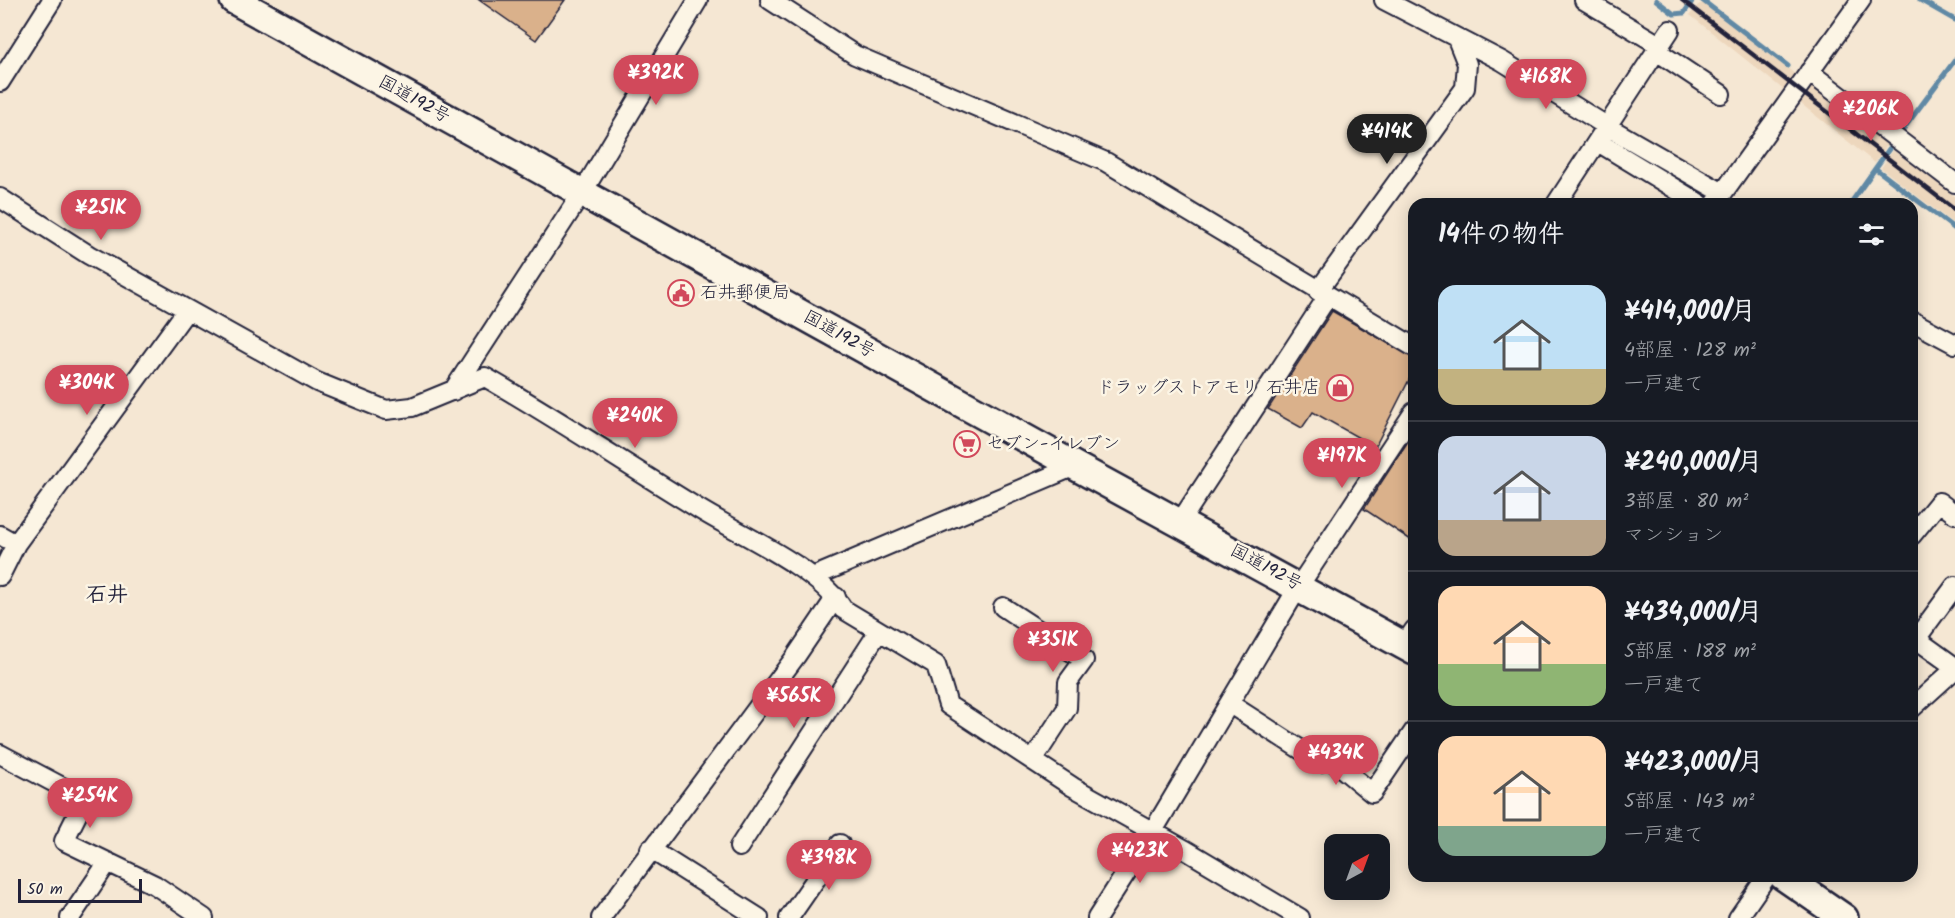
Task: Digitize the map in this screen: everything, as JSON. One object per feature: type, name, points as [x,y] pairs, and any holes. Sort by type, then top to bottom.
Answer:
[{"type":"highway","name":"国道192号","points":[[234,0],[1075,466],[1299,586],[1408,640]]},
{"type":"highway","points":[[1792,882],[1845,918]]},
{"type":"street","points":[[0,82],[52,0]]},
{"type":"street","points":[[453,391],[582,193],[698,0]]},
{"type":"street","points":[[770,0],[855,55],[1106,162],[1408,344]]},
{"type":"street","points":[[1384,0],[1502,61],[1692,198]]},
{"type":"street","points":[[1584,0],[1659,49],[1721,94]]},
{"type":"street","points":[[1720,198],[1861,0]]},
{"type":"street","points":[[1560,198],[1670,30]]},
{"type":"street","points":[[1180,522],[1323,293],[1465,88],[1467,64],[1457,39]]},
{"type":"street","points":[[1809,72],[1955,183]]},
{"type":"street","points":[[1603,134],[1717,198]]},
{"type":"street","points":[[0,198],[89,255],[317,382],[386,410],[412,407],[485,377],[741,535],[815,576],[836,597],[843,609],[936,665],[948,705],[1073,787],[1153,831],[1300,918]]},
{"type":"street","points":[[0,576],[16,544],[188,310]]},
{"type":"street","points":[[1918,324],[1955,344]]},
{"type":"street","points":[[1097,918],[1153,831],[1299,586],[1408,421]]},
{"type":"street","points":[[815,576],[1075,466]]},
{"type":"street","points":[[1918,528],[1939,502],[1955,514]]},
{"type":"street","points":[[0,535],[16,544]]},
{"type":"street","points":[[1918,633],[1955,586]]},
{"type":"street","points":[[601,918],[650,849],[796,656],[836,597]]},
{"type":"street","points":[[1003,607],[1084,660],[1068,682],[1067,708],[1033,760]]},
{"type":"street","points":[[739,847],[879,631]]},
{"type":"street","points":[[1918,641],[1955,668],[1918,702]]},
{"type":"street","points":[[1230,704],[1320,762],[1326,754],[1372,793],[1408,740]]},
{"type":"street","points":[[0,753],[85,799],[64,841],[155,885],[204,918]]},
{"type":"street","points":[[789,918],[840,844]]},
{"type":"street","points":[[650,849],[759,918]]},
{"type":"street","points":[[70,918],[108,862]]},
{"type":"street","points":[[1738,918],[1763,882]]},
{"type":"shaded area","points":[[1703,3],[1887,145],[1875,163],[1690,15],[1698,5]]},
{"type":"shaded area","points":[[1893,150],[1955,197],[1955,225],[1881,168]]},
{"type":"building","points":[[479,0],[565,0],[536,40]]},
{"type":"building","name":"ドラッグストアモリ 石井店","points":[[1332,311],[1408,355],[1408,382],[1375,447],[1313,412],[1302,428],[1268,409]]},
{"type":"building","points":[[1408,441],[1408,538],[1364,509]]},
{"type":"waterway","points":[[1656,0],[1674,14],[1684,13],[1693,0]]},
{"type":"waterway","points":[[1702,0],[1788,66]]},
{"type":"waterway","points":[[1920,0],[1955,20]]},
{"type":"waterway","points":[[1902,131],[1955,60]]},
{"type":"waterway","points":[[1854,198],[1889,149]]},
{"type":"waterway","points":[[1876,169],[1914,198]]},
{"type":"waterway","points":[[1918,201],[1955,229]]},
{"type":"railway","points":[[1682,0],[1955,210]]},
{"type":"place","name":"石井郵便局","points":[[681,293]]},
{"type":"place","name":"ドラッグストアモリ 石井店","points":[[1340,388]]},
{"type":"place","name":"セブン-イレブン","points":[[967,444]]},
{"type":"district","name":"石井","points":[[107,595]]}]
